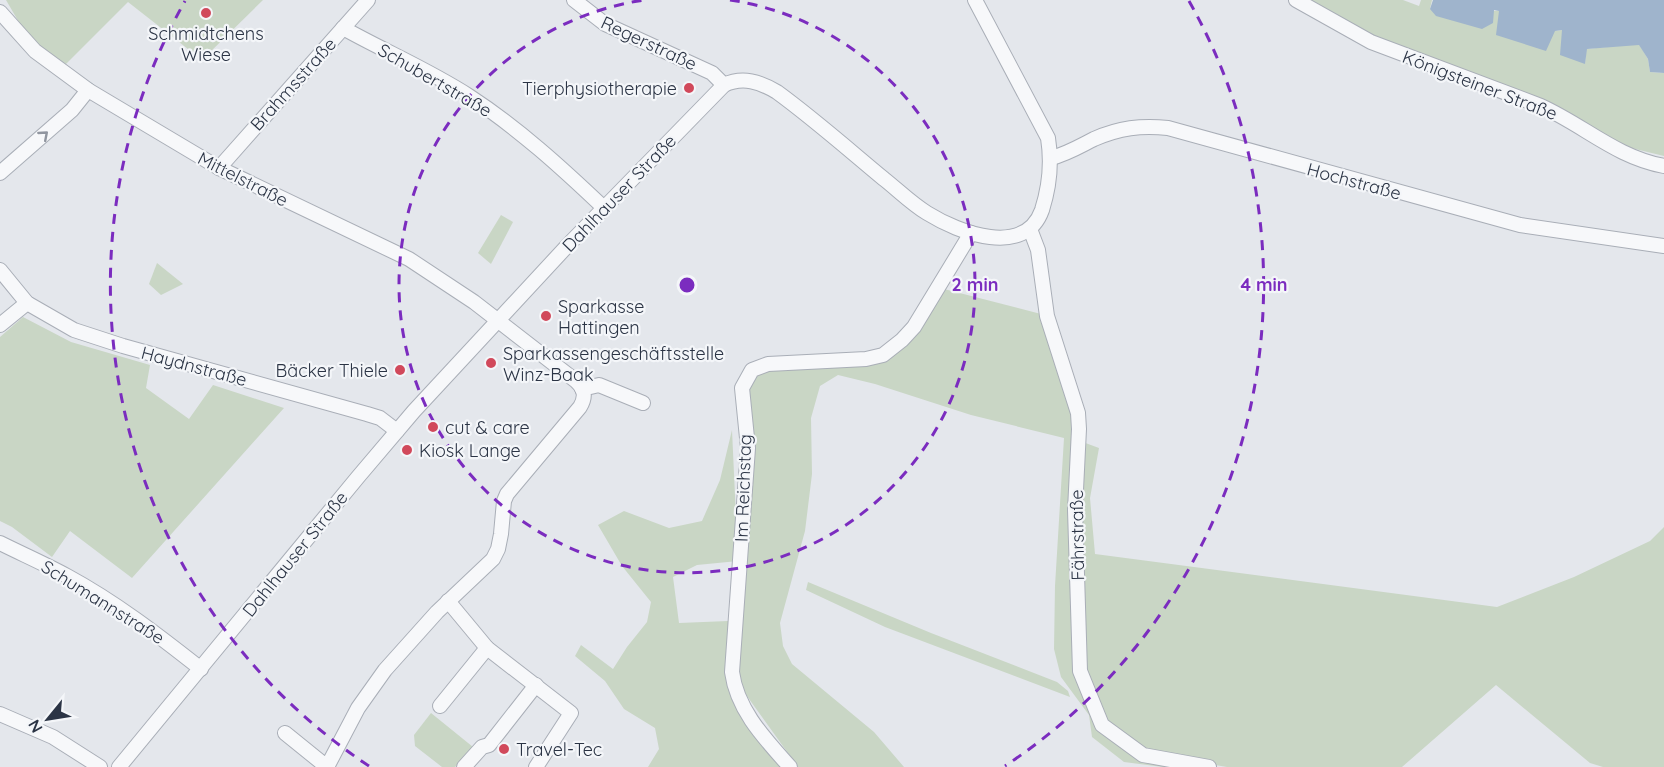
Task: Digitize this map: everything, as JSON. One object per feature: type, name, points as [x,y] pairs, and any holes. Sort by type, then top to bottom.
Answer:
[{"type":"street","name":"Brahmsstraße","points":[[219,168],[368,0]]},
{"type":"street","name":"Regerstraße","points":[[574,0],[605,24],[712,73],[724,85]]},
{"type":"street","points":[[724,85],[736,80],[745,80],[760,83],[777,92],[920,208],[946,223],[970,233],[1001,237],[1014,236],[1030,229],[1039,218],[1046,199],[1051,158],[1048,138],[975,0]]},
{"type":"street","name":"Königsteiner Straße","points":[[1296,0],[1371,42],[1541,106],[1622,154],[1664,166]]},
{"type":"street","name":"Mittelstraße","points":[[1,15],[35,51],[88,90],[219,168],[409,259],[474,302],[576,381],[582,389]]},
{"type":"street","name":"Schubertstraße","points":[[343,27],[459,90],[496,115],[560,166],[604,208]]},
{"type":"street","name":"Dahlhauser Straße","points":[[119,767],[397,431],[497,321],[724,85]]},
{"type":"street","points":[[0,173],[72,110],[88,90]]},
{"type":"street","name":"Hochstraße","points":[[1051,158],[1060,156],[1105,134],[1129,127],[1168,128],[1520,225],[1664,246]]},
{"type":"street","name":"Fährstraße","points":[[1030,229],[1038,250],[1047,316],[1078,413],[1075,510],[1080,671],[1102,725],[1143,755],[1209,767]]},
{"type":"street","name":"Im Reichstag","points":[[790,767],[765,739],[746,711],[734,686],[732,672],[748,448],[742,388],[744,381],[752,370],[768,364],[866,359],[883,355],[914,327],[970,233]]},
{"type":"street","name":"Haydnstraße","points":[[0,270],[27,303],[82,333],[380,418],[397,431]]},
{"type":"street","points":[[0,325],[27,303]]},
{"type":"street","points":[[285,733],[327,767],[335,764],[362,703],[385,670],[420,629],[493,559],[498,549],[504,501],[507,495],[580,407],[584,398],[582,389],[598,385],[644,403]]},
{"type":"street","name":"Schumannstraße","points":[[0,543],[38,560],[96,593],[126,612],[201,669]]},
{"type":"street","points":[[448,601],[487,648],[571,713],[536,767]]},
{"type":"street","points":[[440,706],[487,648]]},
{"type":"street","points":[[464,767],[482,747],[489,745],[536,685]]},
{"type":"street","points":[[0,714],[53,737],[100,767]]},
{"type":"green space","points":[[6,0],[263,0],[202,60],[128,2],[63,67],[24,31]]},
{"type":"green space","points":[[1308,0],[1403,0],[1419,6],[1421,0],[1432,0],[1430,9],[1499,11],[1555,31],[1562,30],[1585,64],[1586,49],[1639,44],[1648,59],[1650,72],[1664,73],[1664,156],[1627,147],[1390,45]]},
{"type":"green space","points":[[501,215],[513,222],[491,264],[478,253]]},
{"type":"green space","points":[[157,263],[183,284],[161,295],[149,284]]},
{"type":"green space","points":[[944,289],[1041,314],[1078,428],[1079,673],[1100,725],[1143,757],[1194,767],[1163,767],[1124,762],[1092,737],[1089,715],[1061,677],[1054,649],[1055,586],[1064,438],[971,415],[875,384],[838,375],[820,386],[811,418],[812,474],[805,531],[780,623],[783,646],[792,664],[874,732],[904,767],[798,767],[739,685],[748,366],[874,362]]},
{"type":"green space","points":[[23,317],[71,342],[150,365],[146,388],[189,419],[213,385],[284,408],[132,578],[70,531],[52,557],[12,527],[0,521],[0,337]]},
{"type":"green space","points":[[732,430],[738,561],[697,565],[673,577],[679,623],[728,621],[728,687],[787,767],[648,767],[659,749],[655,728],[624,709],[605,681],[575,656],[581,645],[613,669],[647,622],[651,602],[622,566],[598,525],[624,511],[669,528],[702,521],[720,480]]},
{"type":"green space","points":[[1080,441],[1099,448],[1090,498],[1095,554],[1497,607],[1574,577],[1650,541],[1664,527],[1664,767],[1603,767],[1590,763],[1496,685],[1402,767],[1227,767],[1144,753],[1104,724],[1081,670]]},
{"type":"green space","points":[[808,582],[1057,682],[1068,691],[1070,697],[885,627],[806,590]]},
{"type":"green space","points":[[431,713],[473,747],[455,767],[442,767],[415,746],[414,735]]},
{"type":"water","points":[[1433,0],[1664,0],[1664,73],[1650,72],[1648,59],[1639,45],[1587,49],[1585,64],[1560,55],[1562,30],[1555,31],[1546,51],[1496,35],[1499,11],[1494,10],[1493,23],[1482,29],[1436,16],[1430,9]]},
{"type":"place","name":"Schmidtchens Wiese","points":[[206,13]]},
{"type":"place","name":"Tierphysiotherapie","points":[[689,88]]},
{"type":"place","name":"Sparkasse Hattingen","points":[[546,316]]},
{"type":"place","name":"Sparkassengeschäftsstelle Winz-Baak","points":[[491,363]]},
{"type":"place","name":"Bäcker Thiele","points":[[400,370]]},
{"type":"place","name":"cut & care","points":[[433,427]]},
{"type":"place","name":"Kiosk Lange","points":[[407,450]]},
{"type":"place","name":"Travel-Tec","points":[[504,749]]}]
